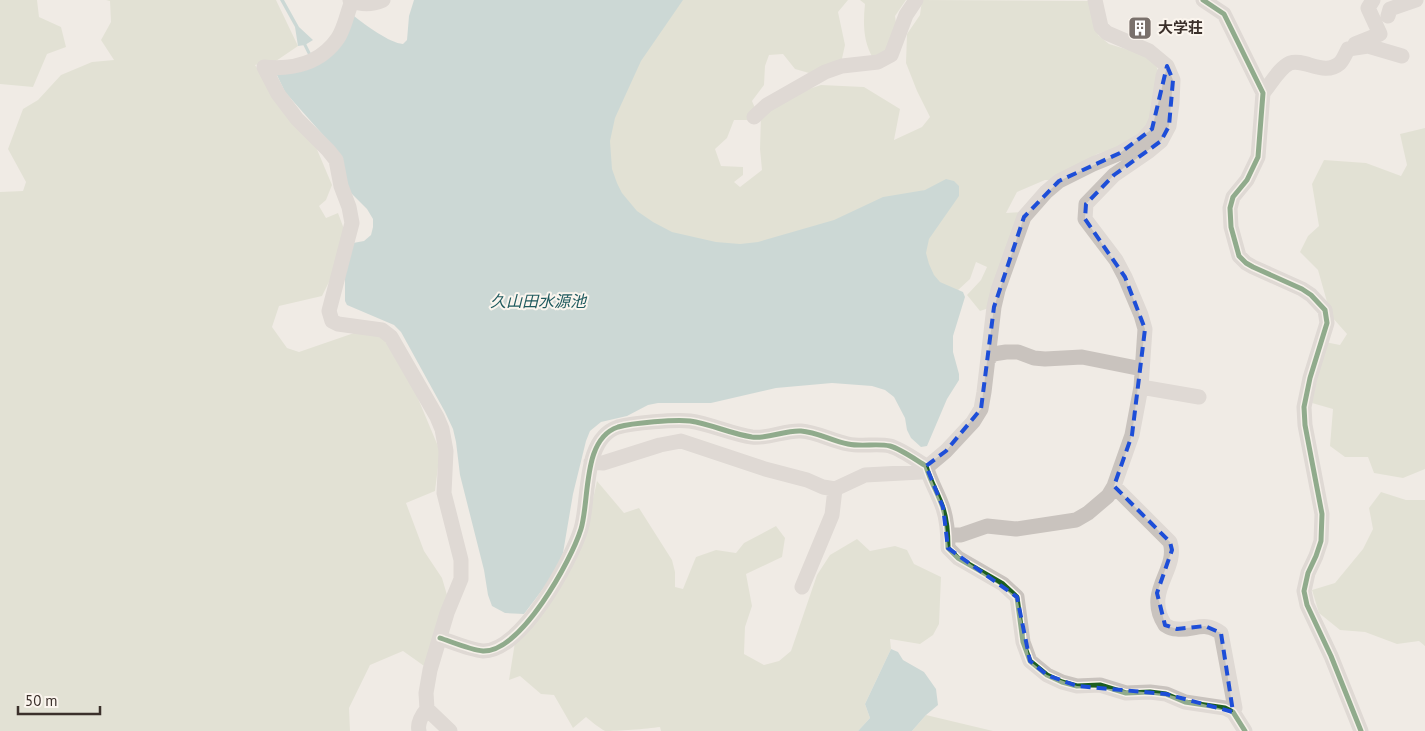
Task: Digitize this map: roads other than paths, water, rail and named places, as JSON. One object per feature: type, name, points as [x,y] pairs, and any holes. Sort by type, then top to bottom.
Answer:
[{"type":"street","points":[[383,0],[372,4],[350,4],[338,38],[321,55],[300,66],[264,67],[278,94],[297,119],[336,160],[341,186],[349,207],[352,223],[329,311],[332,321],[338,324],[382,330],[391,336],[442,429],[446,451],[444,493],[462,560],[462,569],[461,579],[447,613],[426,693],[427,709],[450,731]]},
{"type":"street","points":[[754,117],[767,105],[825,72],[842,66],[878,62],[892,55],[906,15],[916,0]]},
{"type":"street","points":[[948,535],[961,535],[987,526],[1016,529],[1076,520],[1088,513],[1108,496],[1114,486],[1132,435],[1141,387],[1145,329],[1142,314],[1125,276],[1116,260],[1085,219],[1086,204],[1114,175],[1149,151],[1161,140],[1169,126],[1173,80],[1167,66],[1149,52],[1108,33],[1101,27],[1095,0]]},
{"type":"street","points":[[1203,0],[1224,14],[1264,93]]},
{"type":"street","points":[[1361,731],[1331,656],[1307,605],[1304,591],[1308,573],[1321,541],[1322,514],[1305,425],[1304,407],[1310,378],[1327,323],[1325,310],[1311,295],[1302,289],[1246,263],[1239,256],[1231,227],[1230,208],[1233,197],[1247,180],[1258,157],[1264,93],[1281,70],[1289,64],[1296,62],[1319,68],[1331,67],[1340,63],[1348,49],[1356,42],[1380,34],[1368,8],[1373,0]]},
{"type":"street","points":[[1388,16],[1390,9],[1416,0]]},
{"type":"street","points":[[1348,49],[1368,46],[1402,56]]},
{"type":"street","points":[[591,462],[603,463],[651,447],[681,441],[765,469],[835,489],[865,475],[921,472],[953,444],[981,410],[994,307],[998,290],[1024,217],[1046,192],[1059,181],[1092,164],[1120,153],[1142,140],[1152,129],[1156,120],[1163,76],[1167,66]]},
{"type":"street","points":[[988,360],[993,354],[1018,352],[1034,358],[1082,357],[1142,369]]},
{"type":"street","points":[[1141,387],[1199,397]]},
{"type":"street","points":[[440,638],[483,651],[497,649],[510,640],[535,614],[570,557],[581,528],[591,462],[597,445],[606,435],[618,428],[646,423],[689,421],[753,437],[773,436],[800,431],[849,444],[890,446],[926,466],[943,507],[948,535],[948,548],[958,558],[1003,584],[1017,597],[1024,642],[1030,662],[1047,675],[1077,686],[1100,685],[1126,693],[1150,692],[1166,694],[1185,702],[1225,708],[1233,712],[1245,731]]},
{"type":"street","points":[[1114,486],[1170,542],[1172,550],[1158,594],[1158,608],[1165,625],[1177,629],[1204,626],[1214,628],[1221,633],[1235,708],[1233,712]]},
{"type":"street","points":[[802,587],[832,515],[835,489]]},
{"type":"street","points":[[419,731],[421,716],[427,709]]},
{"type":"water","points":[[280,0],[284,0],[299,27],[313,40],[305,45],[298,46],[295,27]]},
{"type":"water","name":"久山田水源池","points":[[414,0],[683,0],[641,61],[615,118],[610,141],[612,169],[622,193],[637,211],[672,232],[716,242],[740,244],[758,242],[834,220],[883,197],[925,190],[946,179],[954,181],[959,186],[959,196],[929,239],[926,253],[934,275],[940,282],[963,292],[965,297],[953,336],[953,352],[959,380],[947,399],[927,446],[921,447],[911,438],[907,430],[905,418],[894,397],[885,390],[872,386],[832,383],[776,388],[711,403],[658,403],[648,405],[627,416],[601,422],[590,431],[586,441],[573,494],[563,553],[552,577],[524,614],[505,613],[492,606],[460,475],[453,429],[445,412],[401,332],[394,325],[347,305],[345,301],[345,270],[353,243],[364,241],[371,235],[373,219],[367,209],[350,192],[339,153],[285,92],[276,73],[301,70],[354,16],[385,37],[403,44],[407,40],[409,16]]},
{"type":"water","points":[[891,649],[898,652],[903,660],[924,672],[936,689],[938,705],[912,731],[858,731],[870,718],[865,704]]},
{"type":"waterway","points":[[304,43],[310,55]]},
{"type":"place","name":"大学荘","points":[[1140,28]]}]
